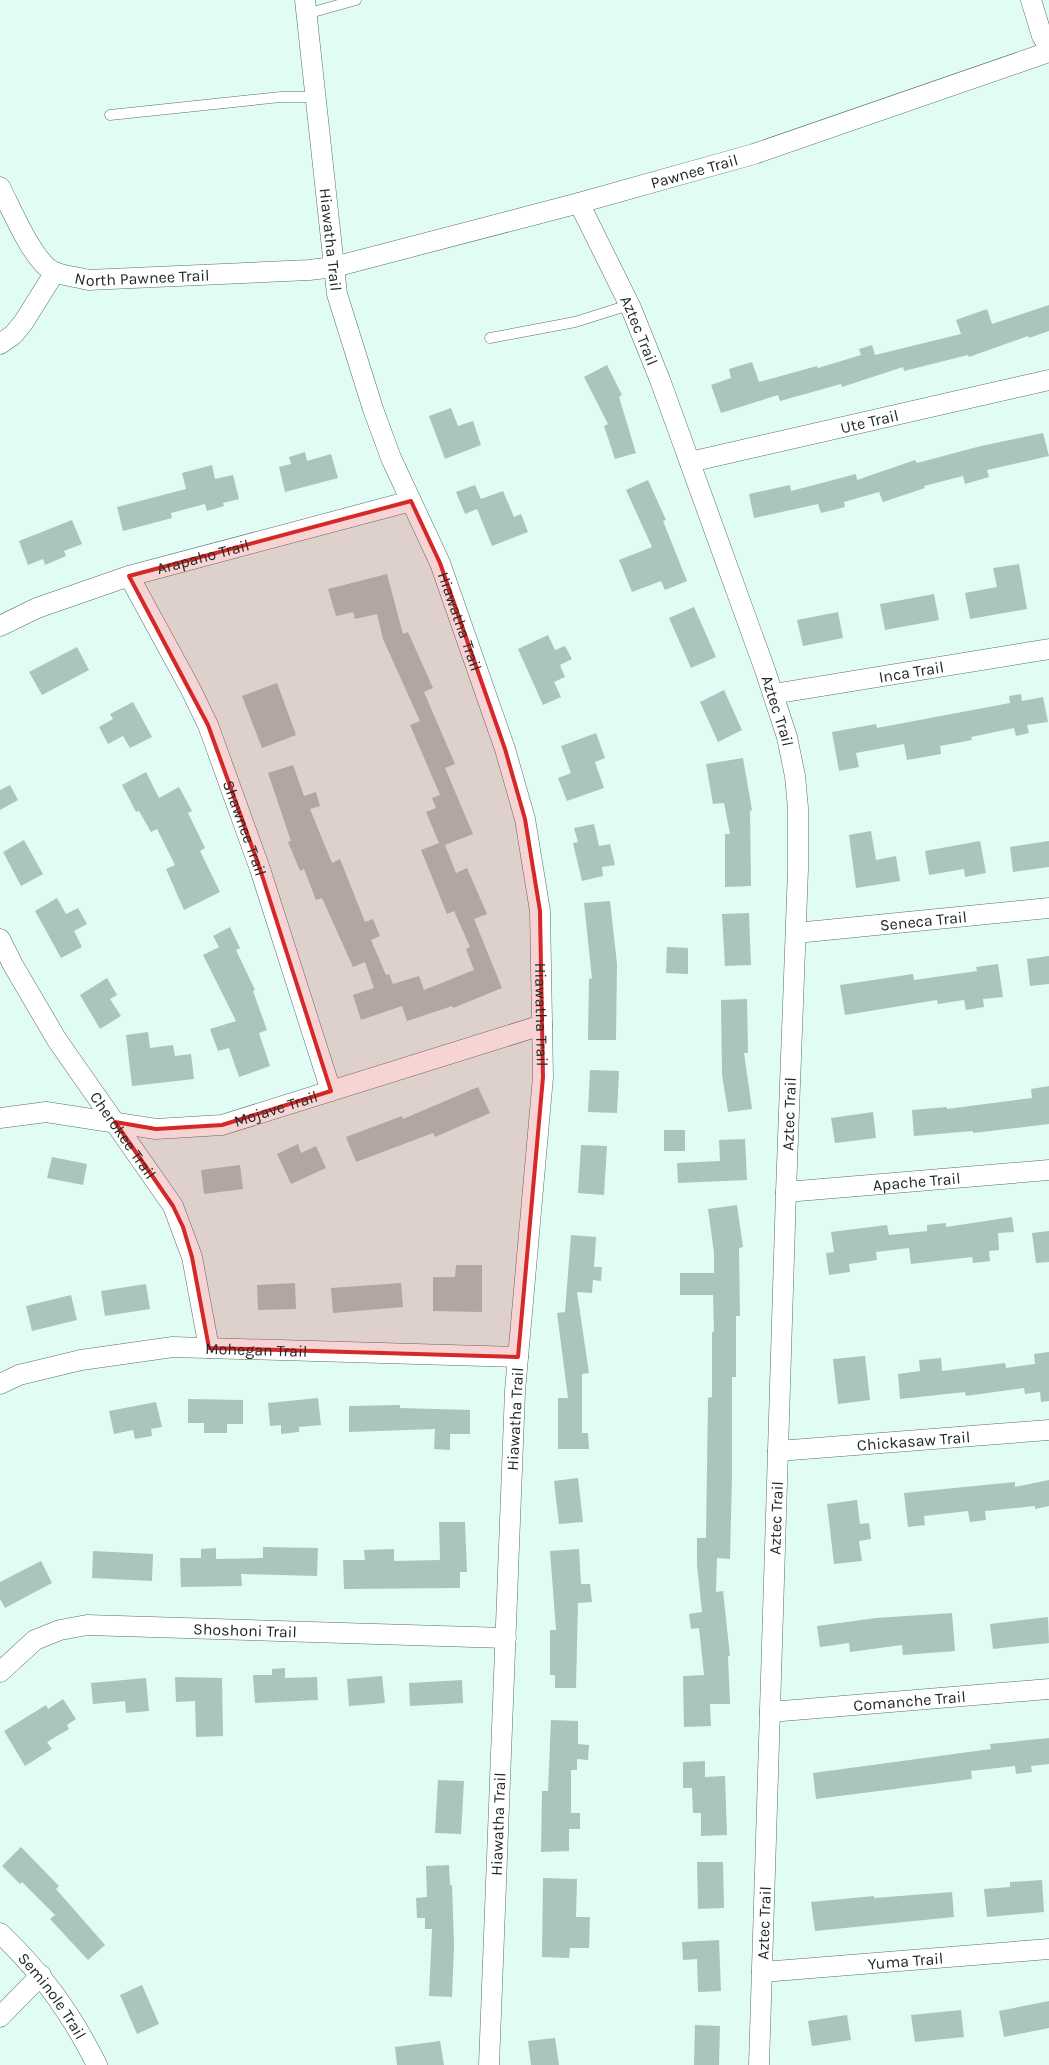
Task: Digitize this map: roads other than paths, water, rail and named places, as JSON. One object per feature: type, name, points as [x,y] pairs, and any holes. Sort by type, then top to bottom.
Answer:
[{"type":"street","name":"Hiawatha Trail","points":[[305,7],[337,294],[373,409],[392,458],[440,563],[505,750],[525,819],[540,911],[543,1077],[515,1391],[489,2065]]},
{"type":"street","points":[[1039,11],[1042,36],[1049,47]]},
{"type":"street","name":"Pawnee Trail","points":[[334,267],[579,203],[754,154],[1049,52]]},
{"type":"street","name":"North Pawnee Trail","points":[[0,187],[31,246],[44,265],[55,272],[88,280],[309,270],[334,267]]},
{"type":"street","name":"Aztec Trail","points":[[579,203],[630,305],[660,380],[773,694],[787,736],[795,776],[798,852],[796,933],[786,1192],[759,2065]]},
{"type":"street","points":[[0,344],[13,335],[23,323],[55,272]]},
{"type":"street","name":"Ute Trail","points":[[690,462],[1049,380]]},
{"type":"street","name":"Arapaho Trail","points":[[0,626],[37,608],[129,576],[411,501]]},
{"type":"street","name":"Shawnee Trail","points":[[129,576],[208,725],[260,869],[331,1091]]},
{"type":"street","name":"Inca Trail","points":[[773,694],[1049,650]]},
{"type":"street","name":"Seneca Trail","points":[[796,933],[1049,908]]},
{"type":"street","name":"Cherokee Trail","points":[[0,940],[57,1040],[173,1206],[183,1227],[192,1257],[209,1348]]},
{"type":"street","name":"Mojave Trail","points":[[0,1118],[46,1112],[156,1129],[222,1125],[542,1026]]},
{"type":"street","name":"Apache Trail","points":[[786,1192],[1049,1170]]},
{"type":"street","name":"Mohegan Trail","points":[[0,1384],[19,1375],[81,1360],[173,1347],[518,1357]]},
{"type":"street","name":"Chickasaw Trail","points":[[778,1451],[1049,1430]]},
{"type":"street","name":"Shoshoni Trail","points":[[0,1672],[35,1640],[60,1630],[87,1625],[506,1638]]},
{"type":"street","name":"Comanche Trail","points":[[770,1712],[1049,1689]]},
{"type":"street","name":"Seminole Trail","points":[[0,1933],[41,1975],[59,1998],[97,2065]]},
{"type":"street","name":"Yuma Trail","points":[[762,1972],[1049,1950]]},
{"type":"street","points":[[0,2017],[41,1975]]},
{"type":"lane","points":[[305,7],[356,0]]},
{"type":"lane","points":[[110,115],[281,97],[315,97]]},
{"type":"lane","points":[[490,338],[575,322],[630,305]]}]
